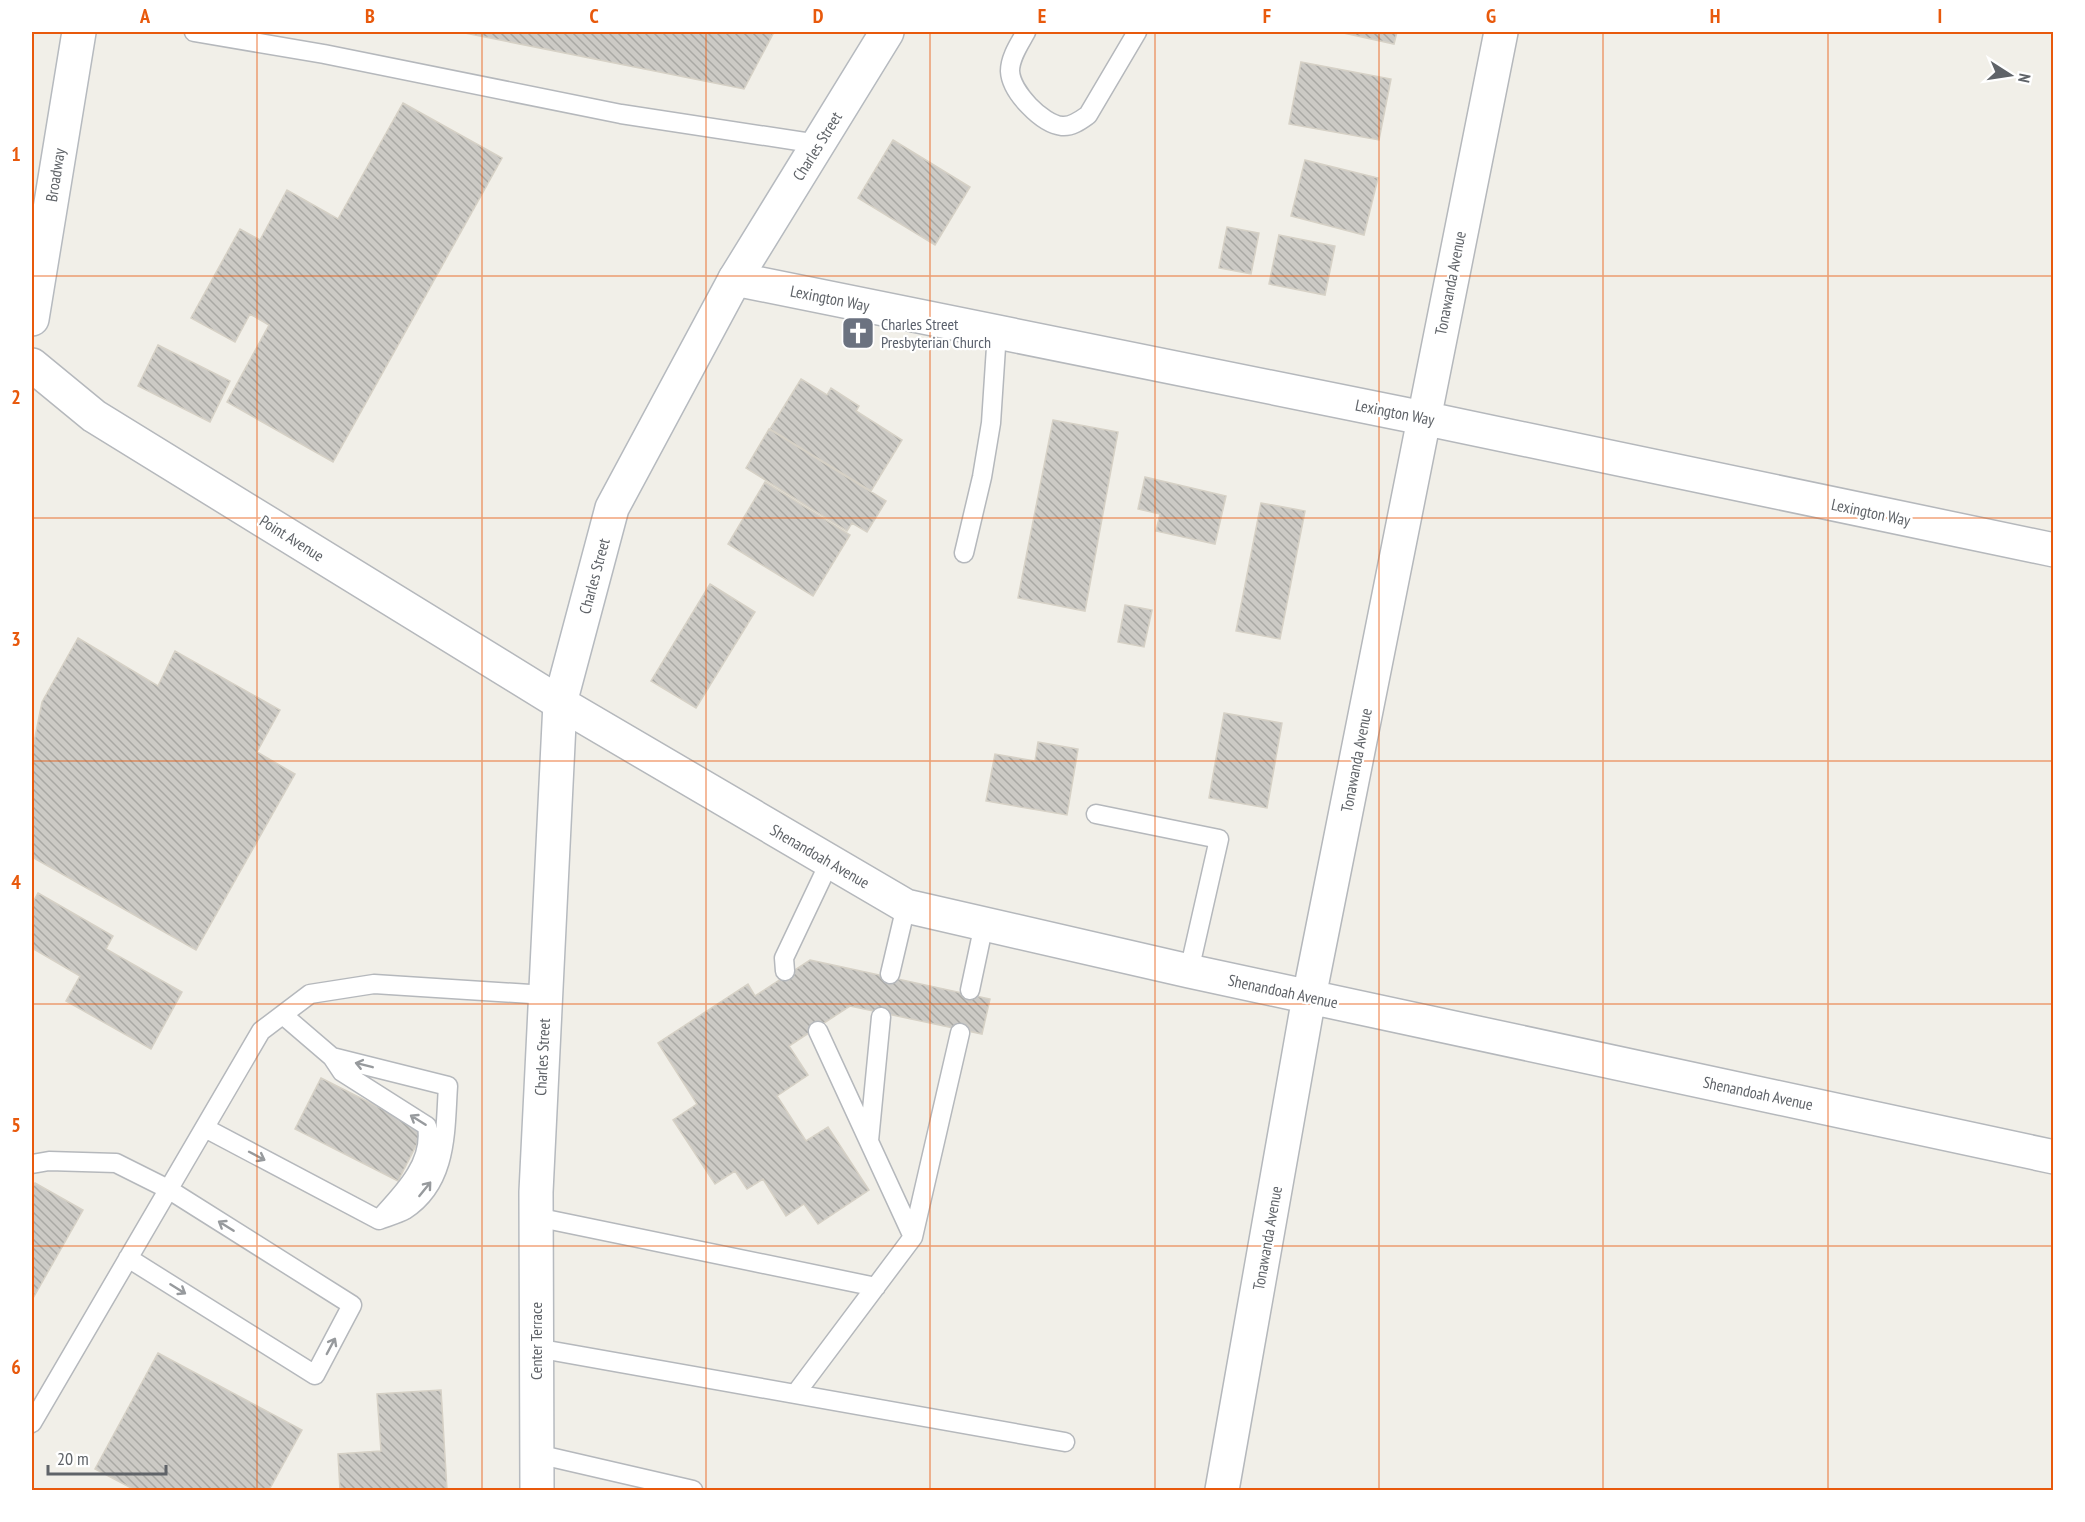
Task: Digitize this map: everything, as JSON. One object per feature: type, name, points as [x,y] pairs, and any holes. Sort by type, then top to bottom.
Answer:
[{"type":"street","name":"Broadway","points":[[32,319],[79,32]]},
{"type":"street","name":"Charles Street","points":[[536,1204],[560,703],[612,508],[735,279],[887,32]]},
{"type":"street","name":"Tonawanda Avenue","points":[[1222,1491],[1309,997],[1423,417],[1502,32]]},
{"type":"street","name":"Lexington Way","points":[[735,279],[1423,417],[2054,550]]},
{"type":"street","name":"Point Avenue","points":[[32,365],[94,416],[560,703]]},
{"type":"street","name":"Shenandoah Avenue","points":[[560,703],[906,906],[1189,971],[2054,1157]]},
{"type":"street","name":"Center Terrace","points":[[536,1204],[537,1491]]},
{"type":"lane","points":[[194,32],[324,54],[621,114],[818,144]]},
{"type":"lane","points":[[1026,32],[1011,59],[1010,71],[1014,87],[1028,107],[1062,126],[1076,124],[1088,115],[1137,32]]},
{"type":"lane","points":[[964,553],[982,477],[991,423],[997,332]]},
{"type":"lane","points":[[1096,814],[1219,839],[1189,971]]},
{"type":"lane","points":[[785,971],[784,958],[830,861]]},
{"type":"lane","points":[[890,974],[906,906]]},
{"type":"lane","points":[[970,990],[984,924]]},
{"type":"lane","points":[[32,1423],[261,1031],[310,994],[374,984],[546,995]]},
{"type":"lane","points":[[283,1015],[332,1057],[342,1072],[427,1126],[430,1143],[422,1164],[379,1220]]},
{"type":"lane","points":[[869,1141],[881,1017]]},
{"type":"lane","points":[[818,1031],[913,1237]]},
{"type":"lane","points":[[796,1393],[913,1237],[960,1033]]},
{"type":"lane","points":[[205,1128],[379,1220],[405,1210],[428,1187],[443,1159],[448,1086],[332,1057]]},
{"type":"lane","points":[[32,1164],[49,1161],[116,1163],[168,1189],[352,1305],[315,1375],[128,1258]]},
{"type":"lane","points":[[536,1204],[876,1287]]},
{"type":"lane","points":[[536,1348],[1065,1442]]},
{"type":"lane","points":[[537,1454],[693,1491]]},
{"type":"building","points":[[460,32],[774,32],[744,89]]},
{"type":"building","points":[[1339,32],[1397,32],[1394,44]]},
{"type":"building","points":[[1301,62],[1391,79],[1379,140],[1289,124]]},
{"type":"building","points":[[403,103],[502,158],[333,462],[227,402],[269,325],[250,314],[235,342],[191,318],[240,229],[260,240],[287,190],[338,219]]},
{"type":"building","points":[[893,140],[970,187],[935,245],[858,198]]},
{"type":"building","points":[[1305,160],[1378,178],[1364,235],[1291,216]]},
{"type":"building","points":[[1227,227],[1259,233],[1251,274],[1219,268]]},
{"type":"building","points":[[1279,235],[1335,246],[1325,295],[1269,284]]},
{"type":"building","points":[[158,345],[230,381],[210,422],[138,386]]},
{"type":"building","points":[[801,379],[827,395],[831,388],[859,406],[856,411],[902,440],[871,491],[770,429]]},
{"type":"building","points":[[1053,420],[1118,432],[1085,611],[1018,598]]},
{"type":"building","points":[[769,429],[886,501],[867,532],[852,523],[847,531],[746,468]]},
{"type":"building","points":[[1145,477],[1226,496],[1215,544],[1156,531],[1160,514],[1138,509]]},
{"type":"building","points":[[765,482],[850,535],[813,596],[728,544]]},
{"type":"building","points":[[1261,503],[1305,511],[1280,639],[1236,631]]},
{"type":"building","points":[[710,584],[755,612],[696,708],[651,681]]},
{"type":"building","points":[[1125,605],[1152,610],[1144,647],[1118,642]]},
{"type":"building","points":[[78,638],[158,686],[175,651],[280,710],[257,752],[295,774],[196,950],[32,857],[32,752],[42,702]]},
{"type":"building","points":[[1224,713],[1282,723],[1267,808],[1209,798]]},
{"type":"building","points":[[1038,742],[1078,749],[1067,815],[986,801],[995,754],[1035,761]]},
{"type":"building","points":[[38,893],[113,936],[106,949],[182,992],[151,1049],[66,1001],[80,976],[32,948],[32,904]]},
{"type":"building","points":[[810,960],[990,999],[982,1034],[850,1006],[789,1046],[808,1075],[777,1096],[806,1141],[828,1127],[869,1190],[818,1224],[804,1204],[786,1216],[763,1179],[747,1189],[735,1171],[715,1184],[673,1120],[697,1104],[658,1043],[748,984],[755,996]]},
{"type":"building","points":[[321,1078],[424,1130],[398,1181],[295,1129]]},
{"type":"building","points":[[35,1183],[83,1210],[32,1300],[32,1189]]},
{"type":"building","points":[[158,1353],[302,1430],[269,1490],[135,1490],[95,1469]]},
{"type":"building","points":[[441,1390],[447,1490],[340,1490],[338,1454],[381,1451],[377,1394]]},
{"type":"place","name":"Charles Street Presbyterian Church","points":[[858,333]]}]
